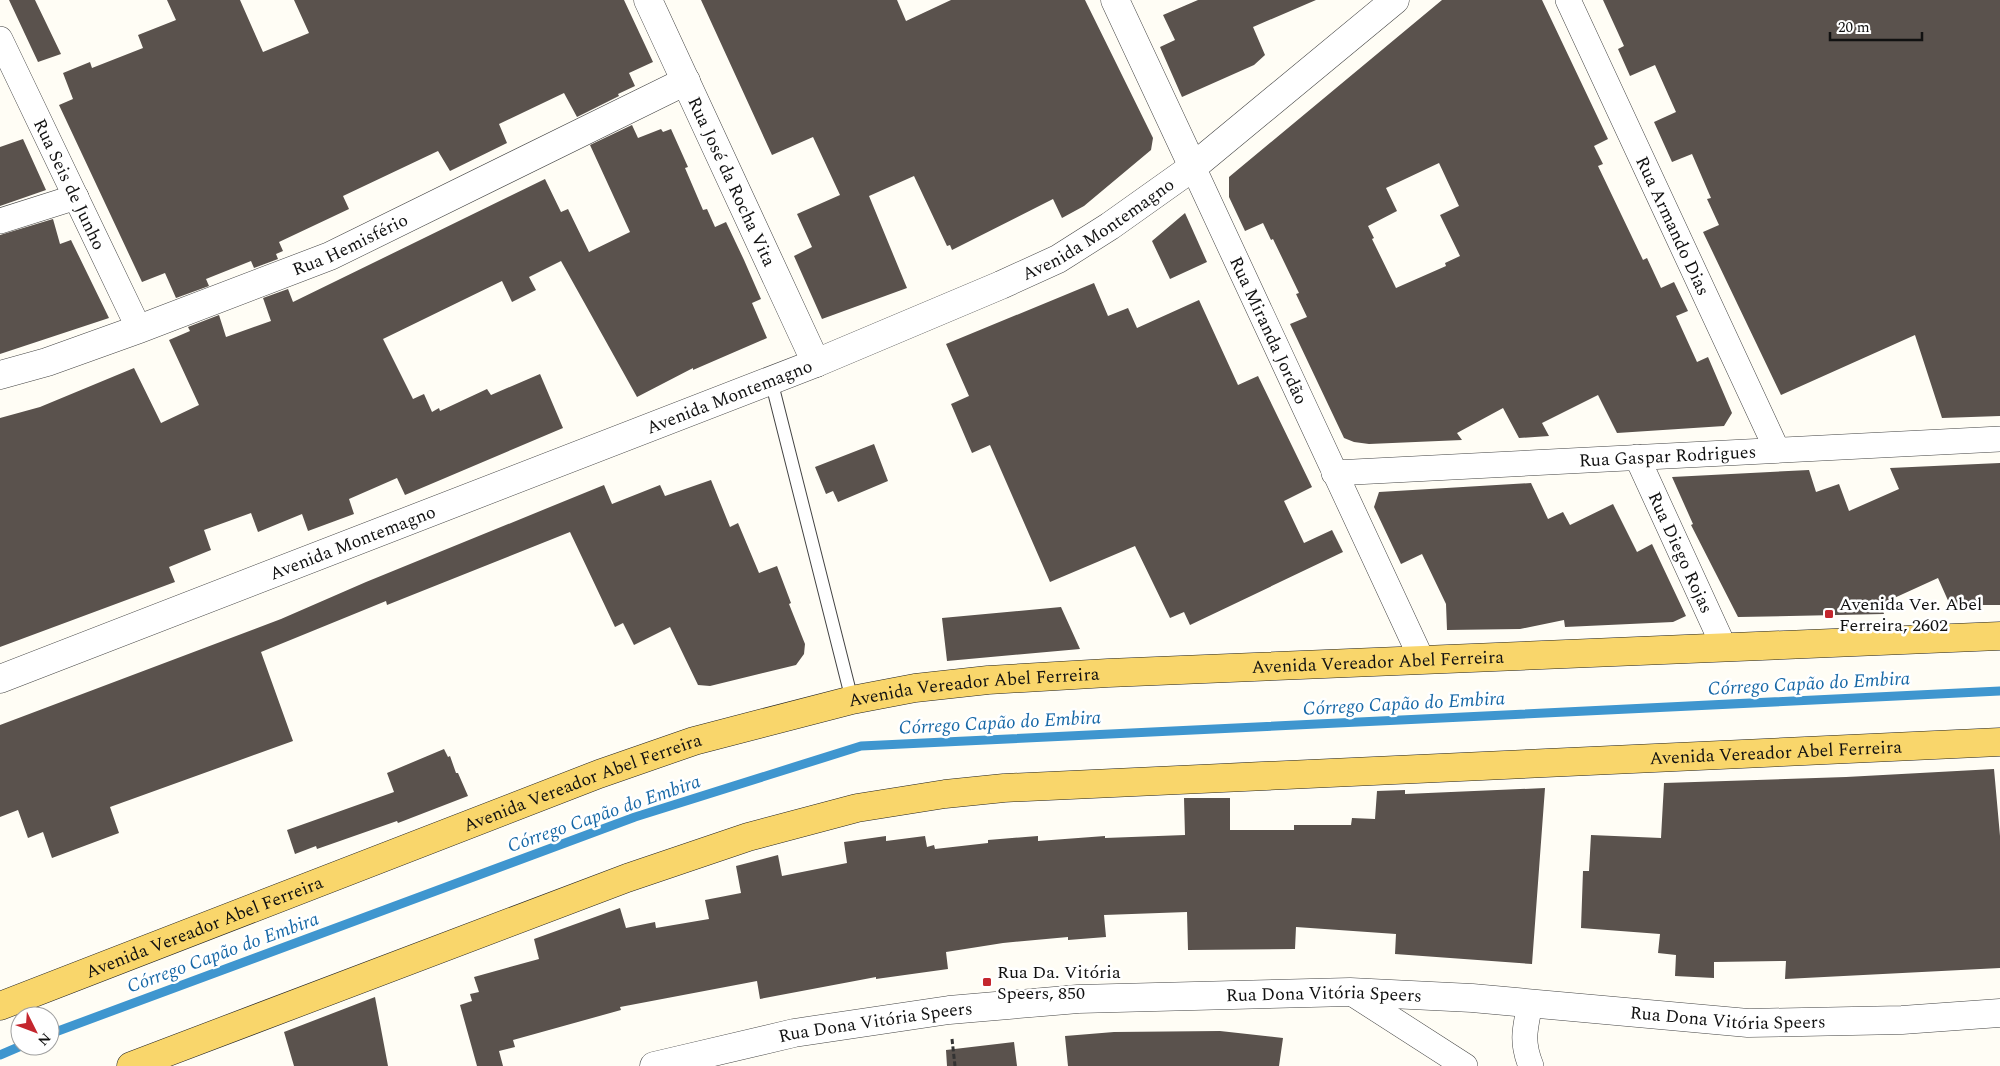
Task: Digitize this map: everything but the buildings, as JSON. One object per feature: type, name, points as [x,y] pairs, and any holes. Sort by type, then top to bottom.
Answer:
[{"type":"main road","name":"Avenida Vereador Abel Ferreira","points":[[0,1006],[600,774],[694,741],[852,700],[915,688],[988,680],[2000,636]]},
{"type":"main road","name":"Avenida Vereador Abel Ferreira","points":[[131,1066],[627,878],[748,837],[857,808],[945,794],[1004,788],[2000,742]]},
{"type":"street","name":"Rua José da Rocha Vita","points":[[648,0],[816,363]]},
{"type":"street","name":"Rua Miranda Jordão","points":[[1115,0],[1422,660]]},
{"type":"street","name":"Avenida Montemagno","points":[[0,679],[816,363],[1001,286],[1058,259],[1110,226],[1193,167],[1395,0]]},
{"type":"street","name":"Rua Armando Dias","points":[[1568,0],[1777,450]]},
{"type":"street","name":"Rua Seis de Junho","points":[[0,39],[139,329]]},
{"type":"street","name":"Rua Hemisfério","points":[[0,375],[47,362],[139,329],[330,256],[686,81]]},
{"type":"street","points":[[0,221],[76,197]]},
{"type":"street","name":"Rua Gaspar Rodrigues","points":[[1334,472],[2000,439]]},
{"type":"street","name":"Rua Diego Rojas","points":[[1637,457],[1724,648]]},
{"type":"street","points":[[1350,992],[1465,1066]]},
{"type":"street","name":"Rua Dona Vitória Speers","points":[[654,1066],[679,1062],[794,1033],[949,1010],[1078,999],[1350,992],[1472,998],[1748,1023],[1902,1020],[2000,1013]]},
{"type":"street","points":[[1530,1004],[1524,1031],[1524,1050],[1531,1066]]},
{"type":"lane","points":[[771,380],[852,700]]},
{"type":"waterway","name":"Córrego Capão do Embira","points":[[60,1030],[635,817],[861,746],[2000,691]]},
{"type":"waterway","name":"Córrego Capão do Embira","points":[[0,1055],[10,1051]]},
{"type":"place","name":"Avenida Ver. Abel Ferreira, 2602","points":[[1829,614]]},
{"type":"place","name":"Rua Da. Vitória Speers, 850","points":[[987,982]]}]
